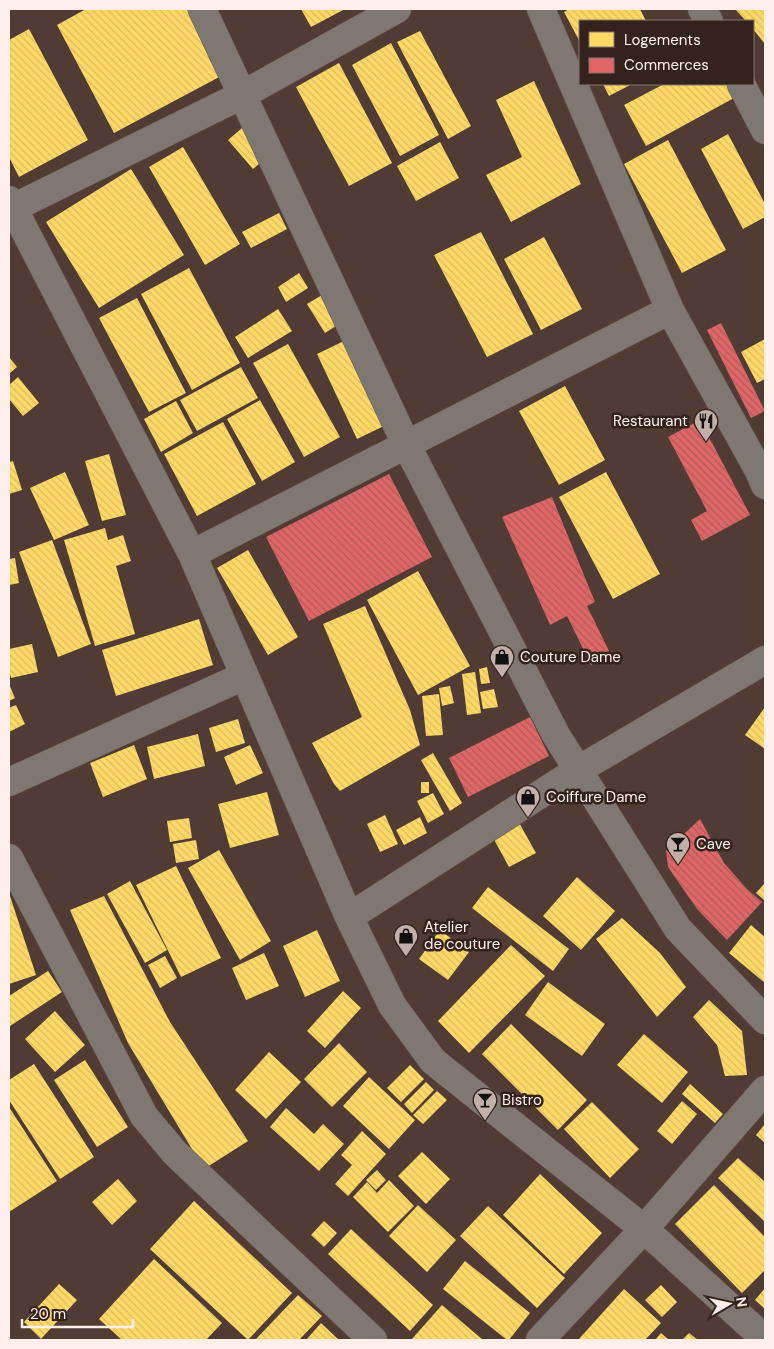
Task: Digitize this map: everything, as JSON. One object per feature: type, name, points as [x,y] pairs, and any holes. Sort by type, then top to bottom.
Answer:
[{"type":"street","points":[[202,9],[406,444],[556,735],[678,930],[765,1020]]},
{"type":"street","points":[[397,9],[242,95],[11,204],[192,554],[349,917],[392,1005],[434,1061],[644,1229],[765,1339]]},
{"type":"street","points":[[541,9],[670,310],[765,485]]},
{"type":"street","points":[[702,9],[708,20]]},
{"type":"street","points":[[742,85],[765,130]]},
{"type":"street","points":[[192,554],[670,310]]},
{"type":"street","points":[[349,917],[578,770],[765,660]]},
{"type":"street","points":[[9,782],[244,676]]},
{"type":"street","points":[[9,858],[144,1116],[175,1154],[373,1340]]},
{"type":"street","points":[[540,1340],[644,1229],[765,1090]]},
{"type":"building: Logements","points":[[86,9],[187,9],[223,75],[114,133],[57,25]]},
{"type":"building: Logements","points":[[301,9],[345,9],[311,27]]},
{"type":"building: Logements","points":[[569,9],[640,9],[646,20],[579,20],[579,40],[564,12]]},
{"type":"building: Logements","points":[[735,9],[765,9],[765,44],[754,30],[754,20],[745,20]]},
{"type":"building: Logements","points":[[29,29],[88,140],[19,177],[9,157],[9,40]]},
{"type":"building: Logements","points":[[420,31],[471,126],[448,139],[397,42]]},
{"type":"building: Logements","points":[[391,43],[439,135],[400,156],[352,65]]},
{"type":"building: Logements","points":[[339,63],[392,163],[349,186],[296,87]]},
{"type":"building: Logements","points":[[534,81],[581,184],[511,222],[486,175],[522,157],[496,100]]},
{"type":"building: Logements","points":[[604,85],[630,85],[609,96]]},
{"type":"building: Logements","points":[[662,85],[727,85],[734,98],[646,146],[624,105]]},
{"type":"building: Logements","points":[[242,128],[267,157],[253,169],[228,140]]},
{"type":"building: Logements","points":[[728,134],[765,204],[765,217],[743,229],[701,149]]},
{"type":"building: Logements","points":[[668,140],[726,250],[682,273],[624,164]]},
{"type":"building: Logements","points":[[440,142],[459,178],[416,201],[397,166]]},
{"type":"building: Logements","points":[[183,147],[240,244],[205,265],[149,167]]},
{"type":"building: Logements","points":[[131,169],[184,255],[99,308],[46,222]]},
{"type":"building: Logements","points":[[279,213],[287,229],[251,248],[242,232]]},
{"type":"building: Logements","points":[[481,232],[533,334],[487,357],[434,255]]},
{"type":"building: Logements","points":[[544,237],[582,309],[541,330],[504,259]]},
{"type":"building: Logements","points":[[189,268],[240,363],[192,390],[141,294]]},
{"type":"building: Logements","points":[[299,273],[308,288],[286,302],[278,287]]},
{"type":"building: Logements","points":[[322,295],[339,324],[325,333],[307,304]]},
{"type":"building: Logements","points":[[137,298],[186,393],[149,412],[99,318]]},
{"type":"building: Logements","points":[[278,309],[292,331],[248,358],[235,337]]},
{"type":"building: Logements","points":[[765,339],[765,379],[757,383],[741,352]]},
{"type":"building: Logements","points":[[346,340],[386,425],[357,439],[317,354]]},
{"type":"building: Logements","points":[[288,344],[340,437],[304,457],[253,363]]},
{"type":"building: Logements","points":[[9,357],[17,367],[9,374]]},
{"type":"building: Logements","points":[[241,367],[258,398],[197,431],[180,400]]},
{"type":"building: Logements","points":[[18,377],[39,403],[23,416],[9,399],[9,385]]},
{"type":"building: Logements","points":[[565,386],[605,460],[559,485],[519,411]]},
{"type":"building: Logements","points":[[260,400],[295,462],[262,481],[227,419]]},
{"type":"building: Logements","points":[[176,401],[193,433],[161,452],[144,419]]},
{"type":"building: Logements","points":[[223,422],[256,484],[197,516],[164,454]]},
{"type":"building: Logements","points":[[109,454],[126,515],[102,521],[85,461]]},
{"type":"building: Logements","points":[[13,461],[22,490],[9,494],[9,462]]},
{"type":"building: Logements","points":[[65,472],[89,525],[54,540],[30,488]]},
{"type":"building: Logements","points":[[606,472],[660,574],[613,599],[559,497]]},
{"type":"building: Logements","points":[[105,528],[108,540],[123,535],[131,561],[116,566],[135,634],[95,646],[64,540]]},
{"type":"building: Logements","points":[[52,540],[91,644],[58,657],[19,552]]},
{"type":"building: Logements","points":[[248,550],[298,637],[268,655],[217,568]]},
{"type":"building: Logements","points":[[15,558],[19,583],[9,585],[9,559]]},
{"type":"building: Logements","points":[[418,571],[470,666],[418,695],[367,600]]},
{"type":"building: Logements","points":[[365,606],[410,710],[420,745],[340,791],[334,784],[312,743],[362,717],[323,624]]},
{"type":"building: Logements","points":[[199,619],[213,665],[116,696],[102,650]]},
{"type":"building: Logements","points":[[32,644],[38,672],[11,678],[9,649]]},
{"type":"building: Logements","points":[[487,667],[490,683],[481,684],[479,669]]},
{"type":"building: Logements","points":[[475,672],[481,713],[467,715],[462,674]]},
{"type":"building: Logements","points":[[9,684],[15,698],[9,701]]},
{"type":"building: Logements","points":[[450,686],[454,703],[442,706],[439,688]]},
{"type":"building: Logements","points":[[494,689],[498,707],[483,709],[480,692]]},
{"type":"building: Logements","points":[[439,694],[443,735],[426,736],[422,696]]},
{"type":"building: Logements","points":[[16,705],[25,724],[9,732],[9,708]]},
{"type":"building: Logements","points":[[765,707],[765,749],[745,735]]},
{"type":"building: Logements","points":[[238,719],[245,743],[216,752],[209,728]]},
{"type":"building: Logements","points":[[198,734],[205,766],[154,779],[147,747]]},
{"type":"building: Logements","points":[[134,745],[147,779],[103,797],[90,763]]},
{"type":"building: Logements","points":[[250,745],[263,773],[236,785],[224,757]]},
{"type":"building: Logements","points":[[433,753],[462,803],[450,811],[421,760]]},
{"type":"building: Logements","points":[[421,782],[429,782],[429,793],[421,793]]},
{"type":"building: Logements","points":[[267,792],[279,835],[230,848],[218,804]]},
{"type":"building: Logements","points":[[433,793],[444,814],[428,823],[417,801]]},
{"type":"building: Logements","points":[[385,815],[398,844],[380,852],[367,824]]},
{"type":"building: Logements","points":[[420,817],[427,833],[404,845],[396,830]]},
{"type":"building: Logements","points":[[189,818],[192,838],[170,842],[167,821]]},
{"type":"building: Logements","points":[[517,819],[536,853],[509,867],[491,834]]},
{"type":"building: Logements","points":[[196,840],[199,859],[176,863],[173,844]]},
{"type":"building: Logements","points":[[219,850],[271,941],[240,960],[188,868]]},
{"type":"building: Logements","points":[[176,866],[221,958],[181,977],[136,885]]},
{"type":"building: Logements","points":[[577,877],[615,911],[581,950],[543,916]]},
{"type":"building: Logements","points":[[130,881],[167,950],[145,963],[107,894]]},
{"type":"building: Logements","points":[[765,883],[765,901],[756,893]]},
{"type":"building: Logements","points":[[488,887],[569,949],[553,971],[472,908]]},
{"type":"building: Logements","points":[[9,893],[36,975],[9,984]]},
{"type":"building: Logements","points":[[104,896],[170,1022],[248,1141],[204,1169],[128,1043],[70,910]]},
{"type":"building: Logements","points":[[622,918],[660,953],[686,987],[657,1017],[596,939]]},
{"type":"building: Logements","points":[[751,925],[765,937],[765,983],[729,953]]},
{"type":"building: Logements","points":[[317,930],[340,981],[305,997],[283,946]]},
{"type":"building: Logements","points":[[440,930],[469,952],[448,980],[419,959]]},
{"type":"building: Logements","points":[[511,945],[545,976],[469,1053],[438,1021]]},
{"type":"building: Logements","points":[[264,953],[279,986],[246,1000],[232,968]]},
{"type":"building: Logements","points":[[165,956],[177,978],[160,988],[148,965]]},
{"type":"building: Logements","points":[[48,971],[62,992],[10,1026],[9,996]]},
{"type":"building: Logements","points":[[548,982],[605,1024],[582,1056],[525,1015]]},
{"type":"building: Logements","points":[[343,991],[361,1008],[325,1048],[307,1031]]},
{"type":"building: Logements","points":[[709,1000],[742,1031],[747,1075],[725,1076],[717,1045],[693,1017]]},
{"type":"building: Logements","points":[[55,1011],[85,1045],[55,1072],[25,1039]]},
{"type":"building: Logements","points":[[511,1024],[587,1100],[558,1130],[482,1054]]},
{"type":"building: Logements","points":[[644,1034],[688,1072],[662,1103],[617,1065]]},
{"type":"building: Logements","points":[[339,1043],[367,1072],[332,1107],[304,1079]]},
{"type":"building: Logements","points":[[269,1052],[301,1082],[266,1119],[235,1090]]},
{"type":"building: Logements","points":[[85,1060],[128,1127],[97,1147],[54,1080]]},
{"type":"building: Logements","points":[[34,1064],[94,1157],[60,1179],[9,1100],[9,1080]]},
{"type":"building: Logements","points":[[410,1065],[424,1079],[401,1102],[387,1088]]},
{"type":"building: Logements","points":[[369,1077],[415,1120],[389,1149],[343,1106]]},
{"type":"building: Logements","points":[[426,1082],[434,1090],[412,1113],[404,1104]]},
{"type":"building: Logements","points":[[690,1084],[723,1114],[715,1123],[682,1094]]},
{"type":"building: Logements","points":[[437,1091],[447,1100],[423,1124],[413,1115]]},
{"type":"building: Logements","points":[[682,1101],[697,1114],[672,1144],[657,1131]]},
{"type":"building: Logements","points":[[592,1102],[639,1149],[610,1178],[564,1129]]},
{"type":"building: Logements","points":[[9,1107],[57,1181],[9,1212]]},
{"type":"building: Logements","points":[[286,1108],[314,1134],[323,1124],[344,1144],[319,1171],[270,1127]]},
{"type":"building: Logements","points":[[765,1124],[765,1143],[756,1135]]},
{"type":"building: Logements","points":[[362,1131],[386,1154],[348,1196],[335,1184],[352,1165],[341,1155]]},
{"type":"building: Logements","points":[[422,1152],[450,1179],[426,1204],[398,1176]]},
{"type":"building: Logements","points":[[738,1158],[765,1182],[765,1222],[718,1178]]},
{"type":"building: Logements","points":[[377,1170],[386,1180],[376,1190],[366,1180]]},
{"type":"building: Logements","points":[[540,1174],[602,1233],[564,1274],[503,1215]]},
{"type":"building: Logements","points":[[118,1179],[137,1201],[112,1225],[92,1202]]},
{"type":"building: Logements","points":[[389,1180],[414,1206],[388,1232],[353,1197],[367,1182],[377,1193]]},
{"type":"building: Logements","points":[[714,1185],[765,1237],[765,1270],[742,1293],[675,1224]]},
{"type":"building: Logements","points":[[194,1201],[292,1293],[248,1340],[150,1249]]},
{"type":"building: Logements","points":[[418,1205],[456,1240],[427,1272],[389,1236]]},
{"type":"building: Logements","points":[[488,1206],[565,1278],[537,1308],[460,1236]]},
{"type":"building: Logements","points":[[324,1221],[337,1233],[324,1247],[311,1235]]},
{"type":"building: Logements","points":[[351,1229],[433,1305],[410,1331],[328,1254]]},
{"type":"building: Logements","points":[[154,1259],[222,1323],[206,1340],[122,1340],[99,1319]]},
{"type":"building: Logements","points":[[465,1261],[530,1313],[509,1340],[443,1289]]},
{"type":"building: Logements","points":[[59,1284],[77,1300],[41,1339],[24,1322]]},
{"type":"building: Logements","points":[[661,1285],[677,1302],[662,1317],[645,1300]]},
{"type":"building: Logements","points":[[765,1288],[765,1309],[755,1300]]},
{"type":"building: Logements","points":[[624,1289],[661,1323],[645,1340],[578,1340]]},
{"type":"building: Logements","points":[[298,1295],[322,1316],[299,1340],[257,1340],[256,1339]]},
{"type":"building: Logements","points":[[442,1305],[483,1340],[411,1340]]},
{"type":"building: Logements","points":[[321,1323],[339,1340],[306,1340]]},
{"type":"building: Logements","points":[[661,1333],[669,1340],[655,1340]]},
{"type":"building: Logements","points":[[689,1333],[698,1340],[682,1340]]},
{"type":"building: Commerces","points":[[721,323],[765,411],[751,418],[707,330]]},
{"type":"building: Commerces","points":[[700,420],[750,515],[702,541],[691,520],[707,511],[668,437]]},
{"type":"building: Commerces","points":[[389,474],[432,557],[309,621],[266,537]]},
{"type":"building: Commerces","points":[[552,497],[595,602],[587,606],[611,655],[591,665],[567,616],[550,625],[502,517]]},
{"type":"building: Commerces","points":[[530,717],[549,756],[468,797],[449,758]]},
{"type":"building: Commerces","points":[[700,819],[724,863],[747,889],[762,902],[727,940],[697,909],[668,867],[666,851]]},
{"type":"place","name":"Restaurant","points":[[706,442]]},
{"type":"place","name":"Couture Dame","points":[[502,678]]},
{"type":"place","name":"Coiffure Dame","points":[[528,818]]},
{"type":"place","name":"Cave","points":[[678,865]]},
{"type":"place","name":"Atelier de couture","points":[[406,957]]},
{"type":"place","name":"Bistro","points":[[485,1121]]}]
